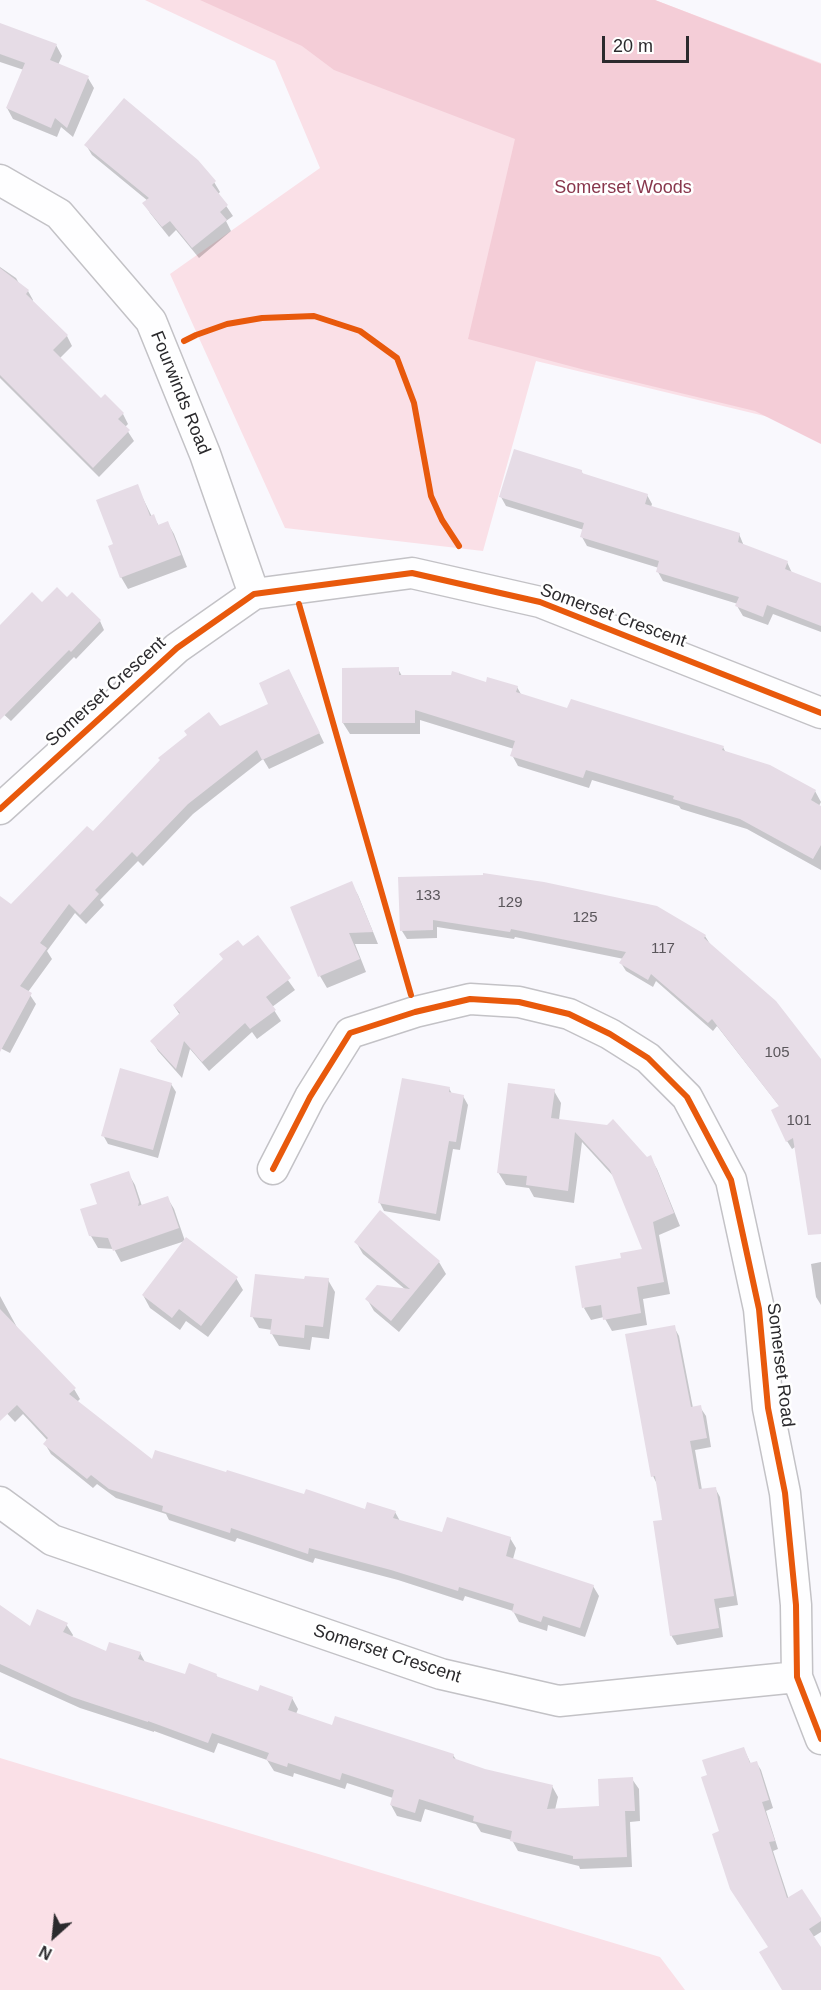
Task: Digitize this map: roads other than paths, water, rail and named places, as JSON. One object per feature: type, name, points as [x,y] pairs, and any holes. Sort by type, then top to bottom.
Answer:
[{"type":"street","name":"Fourwinds Road","points":[[0,180],[59,214],[151,321],[205,454],[254,594]]},
{"type":"street","name":"Somerset Crescent","points":[[4,797],[177,648],[254,594],[412,573],[540,602],[821,713]]},
{"type":"street","name":"Somerset Road","points":[[273,1169],[309,1097],[350,1033],[415,1012],[470,999],[519,1002],[569,1014],[610,1034],[648,1058],[687,1097],[731,1180],[759,1309],[768,1408],[785,1493],[796,1605],[797,1677],[821,1739]]},
{"type":"street","name":"Somerset Crescent","points":[[0,1502],[52,1540],[441,1674],[559,1701],[797,1677]]},
{"type":"park label","name":"Somerset Woods","points":[[623,188]]}]
